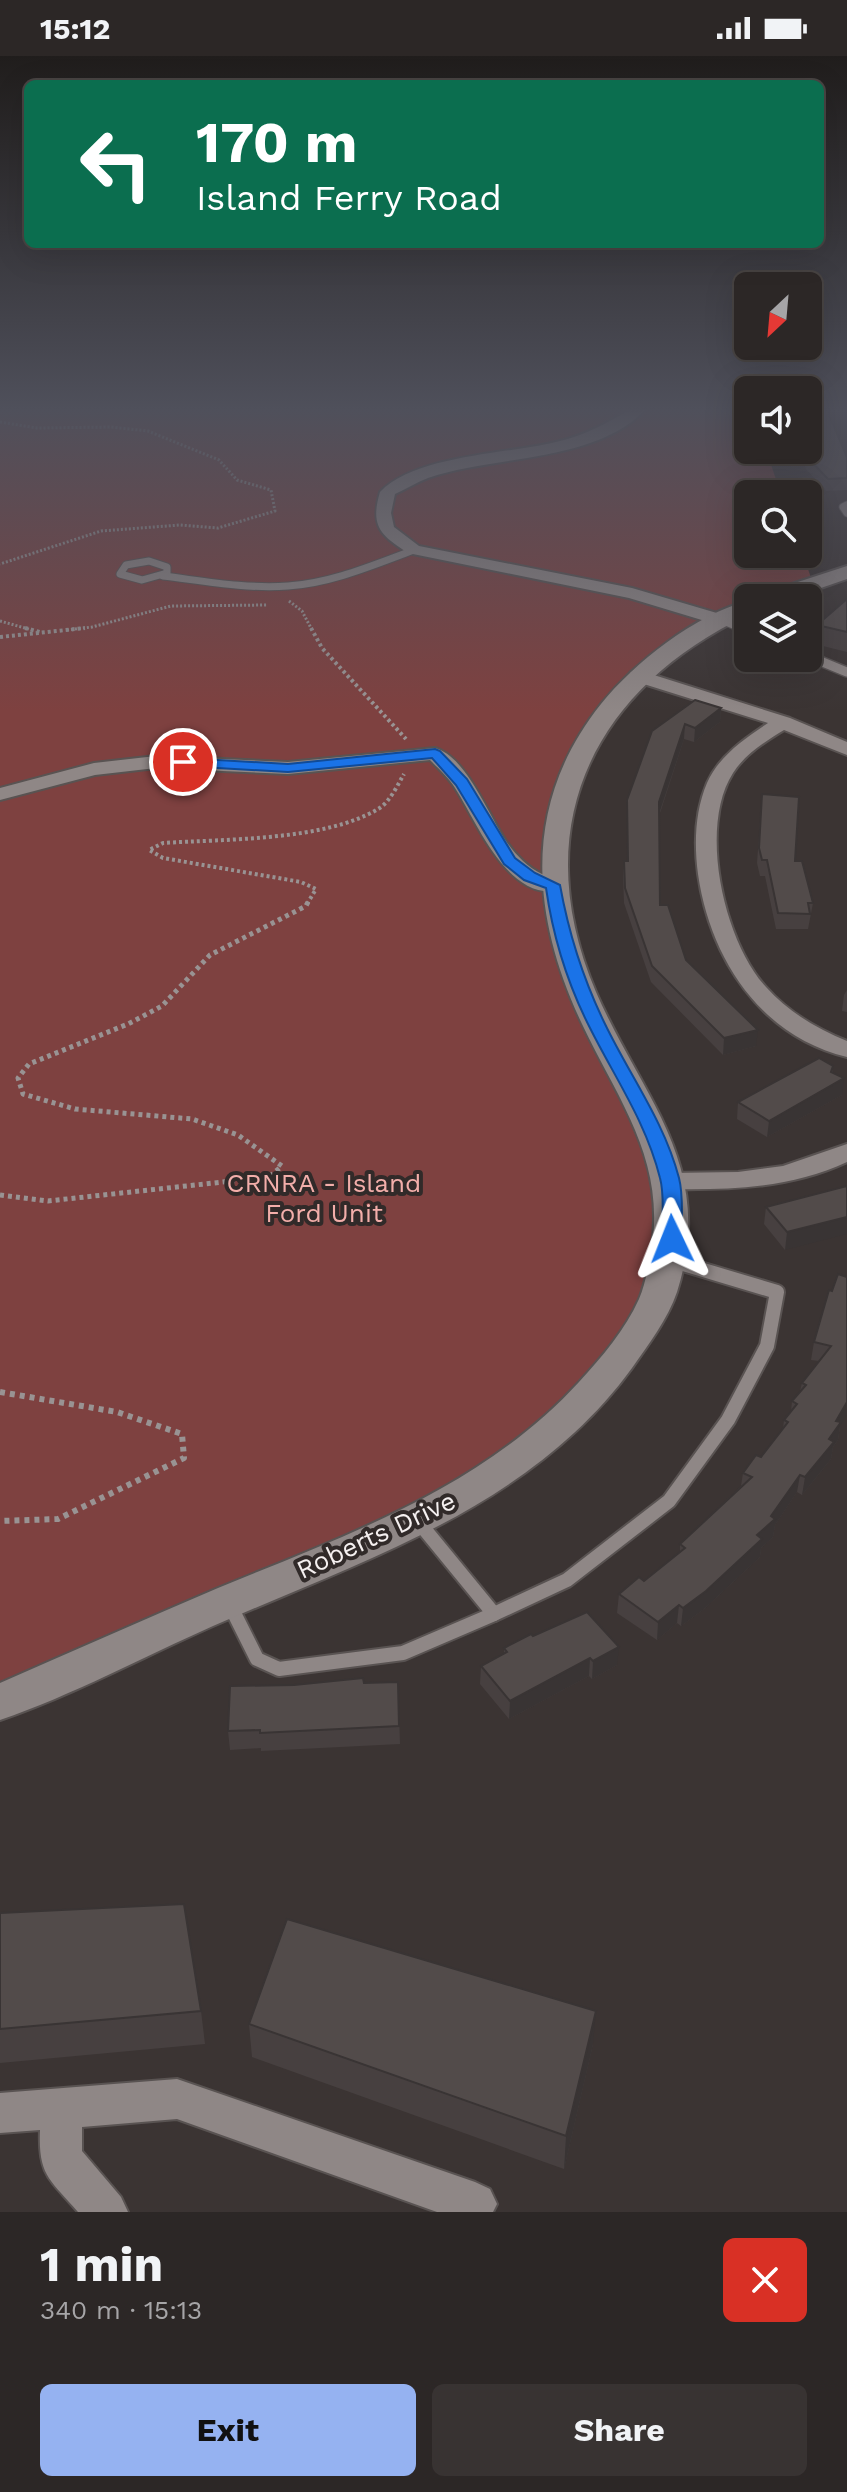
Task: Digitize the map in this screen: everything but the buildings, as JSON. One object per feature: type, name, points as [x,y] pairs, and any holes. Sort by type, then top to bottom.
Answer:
[{"type":"street","points":[[381,511],[388,533],[414,550],[632,593],[734,619]]},
{"type":"street","points":[[812,584],[847,572]]},
{"type":"street","name":"Roberts Drive","points":[[0,1702],[417,1520],[479,1486],[547,1436],[613,1369],[656,1299],[672,1239],[670,1181],[652,1123],[597,1026],[573,973],[560,932],[553,885],[555,822],[572,767],[601,717],[638,676],[734,623]]},
{"type":"street","points":[[638,676],[783,722],[847,749]]},
{"type":"street","points":[[783,722],[743,750],[717,784],[709,816],[708,875],[715,909],[742,973],[755,990],[774,1009],[802,1028],[847,1050]]},
{"type":"street","points":[[0,794],[94,769],[156,762],[288,768],[435,754],[462,782],[509,861],[530,877],[553,885]]},
{"type":"street","points":[[670,1181],[717,1182],[761,1178],[803,1169],[847,1152]]},
{"type":"street","points":[[0,2113],[177,2099],[475,2204],[469,2212]]},
{"type":"street","points":[[62,2108],[60,2158],[106,2212]]},
{"type":"lane","points":[[163,576],[169,570],[157,562],[133,563],[120,571],[123,576],[135,580],[163,576],[221,584],[288,586],[347,574],[414,550]]},
{"type":"lane","points":[[822,662],[847,672]]},
{"type":"lane","points":[[228,1601],[257,1659],[279,1669],[403,1653],[567,1580],[669,1501],[728,1420],[767,1346],[777,1292],[667,1259]]},
{"type":"lane","points":[[417,1520],[494,1614]]},
{"type":"path","points":[[0,564],[101,531],[180,525],[218,528],[275,511]]},
{"type":"path","points":[[0,1195],[48,1201],[269,1177],[282,1166],[238,1135],[192,1119],[75,1109],[23,1094],[18,1078],[29,1064],[128,1024],[162,1006],[210,955],[306,906],[316,889],[301,882],[163,858],[149,850],[163,843],[293,833],[355,818],[382,807],[416,757],[402,733],[322,648],[302,611],[289,601]]},
{"type":"path","points":[[0,637],[92,627],[162,607],[274,604]]},
{"type":"path","points":[[0,621],[45,633]]},
{"type":"path","points":[[0,1392],[117,1412],[182,1434],[184,1458],[58,1519],[0,1521]]},
{"type":"green space","name":"CRNRA - Island Ford Unit","points":[[0,511],[734,511],[734,568],[808,568],[812,581],[803,584],[734,584],[734,611],[662,655],[602,719],[558,816],[557,914],[673,1199],[634,1334],[536,1453],[0,1706]]},
{"type":"route","points":[[183,762],[288,768],[435,754],[462,782],[509,861],[530,877],[553,885],[560,932],[573,973],[597,1026],[652,1123],[670,1181],[672,1239]]}]
